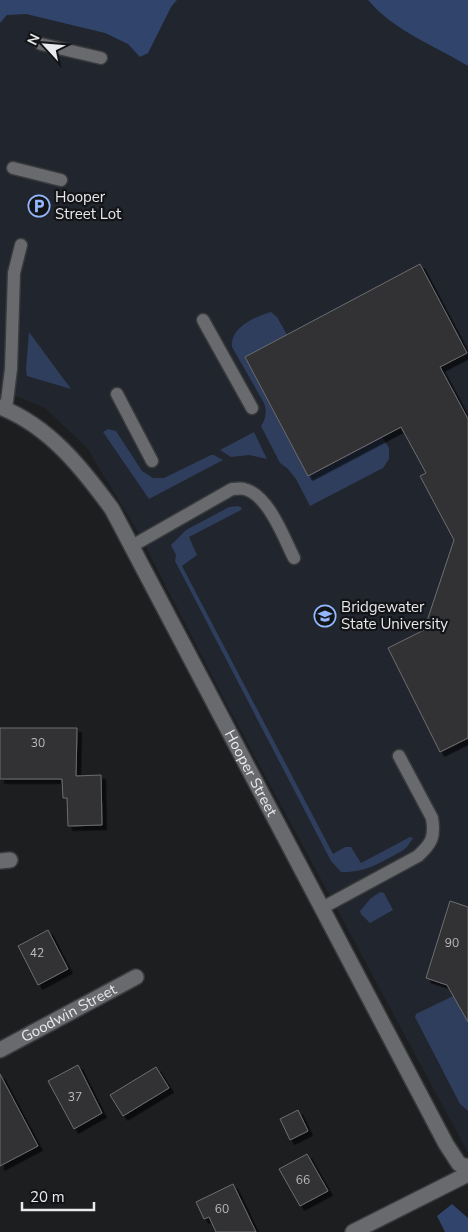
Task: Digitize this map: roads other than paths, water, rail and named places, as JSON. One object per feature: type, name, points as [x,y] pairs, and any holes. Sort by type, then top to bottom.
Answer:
[{"type":"street","name":"Hooper Street","points":[[3,408],[42,430],[68,454],[112,509],[446,1144],[460,1164],[468,1167]]},
{"type":"street","name":"Goodwin Street","points":[[0,1050],[136,977]]},
{"type":"street","points":[[353,1232],[468,1174]]},
{"type":"lane","points":[[41,44],[101,58]]},
{"type":"lane","points":[[13,168],[61,180]]},
{"type":"lane","points":[[3,408],[11,369],[14,273],[21,245]]},
{"type":"lane","points":[[203,320],[252,408]]},
{"type":"lane","points":[[117,394],[152,461]]},
{"type":"lane","points":[[132,546],[232,489],[245,489],[257,495],[265,503],[294,558]]},
{"type":"lane","points":[[322,908],[418,856],[432,840],[434,830],[432,818],[399,756]]},
{"type":"place","name":"Hooper Street Lot","points":[[39,206]]},
{"type":"place","name":"Bridgewater State University","points":[[325,616]]}]
